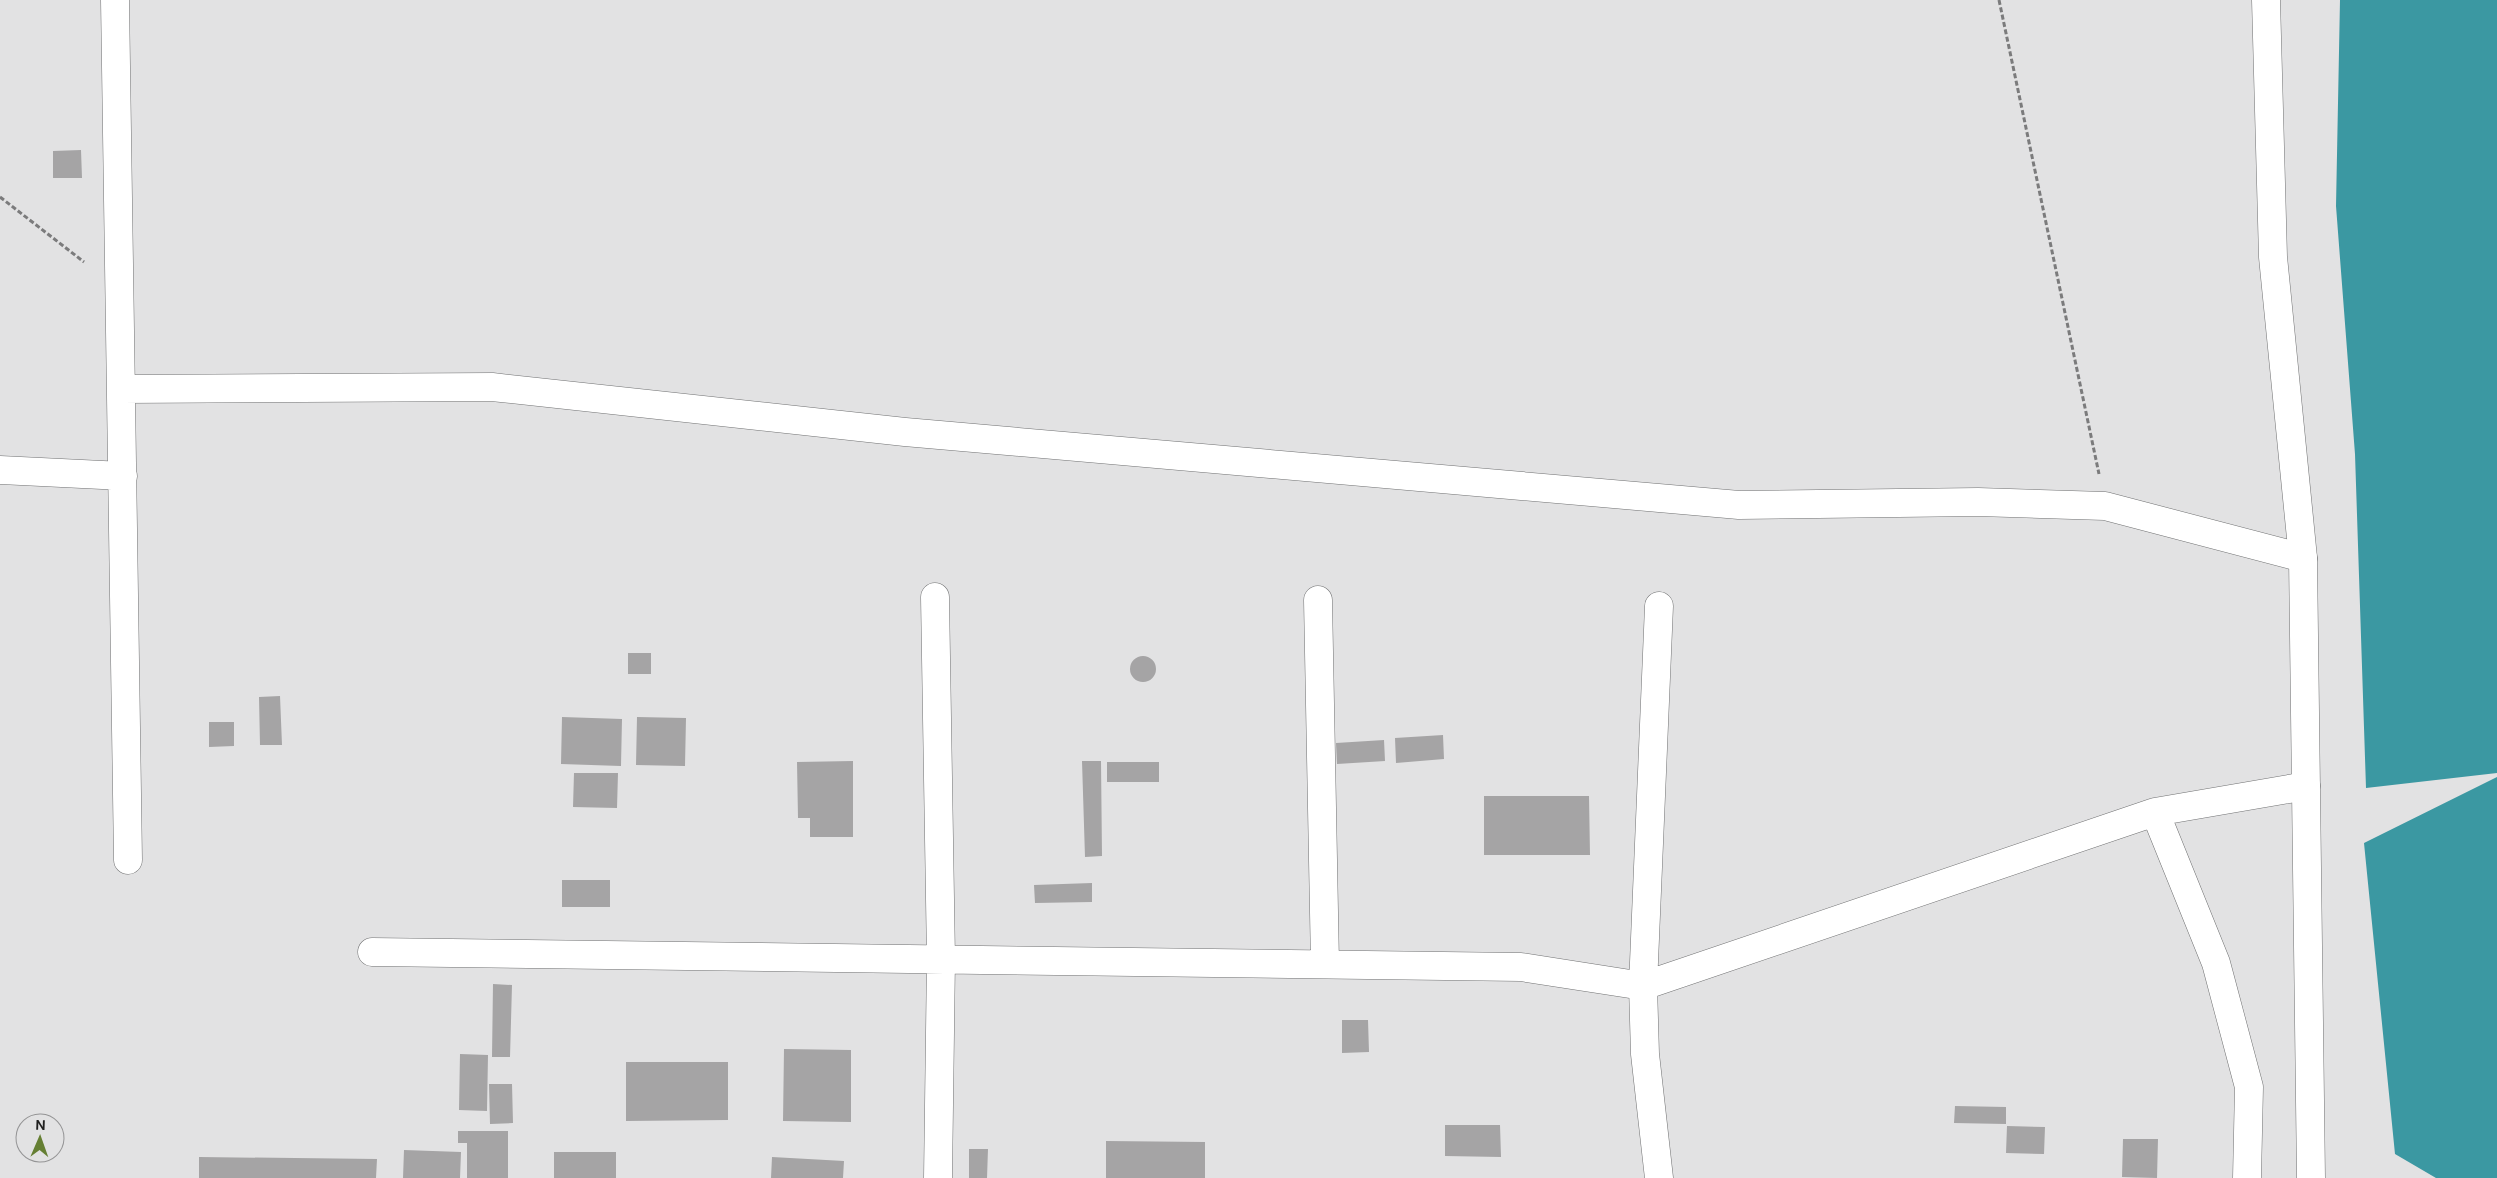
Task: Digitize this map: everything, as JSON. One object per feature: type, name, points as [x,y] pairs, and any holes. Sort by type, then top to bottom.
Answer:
[{"type":"main road","points":[[115,0],[128,860]]},
{"type":"main road","points":[[2266,0],[2274,257],[2303,558],[2311,1178]]},
{"type":"main road","points":[[122,389],[492,387],[905,432],[1740,505],[1978,502],[2105,506],[2303,558]]},
{"type":"main road","points":[[0,470],[123,476]]},
{"type":"main road","points":[[935,597],[941,959],[938,1178]]},
{"type":"main road","points":[[1318,600],[1325,964]]},
{"type":"main road","points":[[1659,606],[1643,986],[1644,1054],[1659,1178]]},
{"type":"main road","points":[[372,952],[1521,967],[1643,986],[2155,812],[2306,786]]},
{"type":"main road","points":[[2155,812],[2216,963],[2249,1087],[2247,1178]]},
{"type":"path","points":[[1999,0],[2105,506]]},
{"type":"path","points":[[0,197],[120,290]]},
{"type":"water","points":[[2340,0],[2497,0],[2497,773],[2366,788],[2355,454],[2336,206]]},
{"type":"water","points":[[2497,777],[2497,1178],[2436,1178],[2395,1154],[2364,843]]},
{"type":"building","points":[[81,150],[82,178],[53,178],[53,151]]},
{"type":"building","points":[[628,653],[651,653],[651,674],[628,674]]},
{"type":"building","points":[[1143,656],[1152,660],[1156,669],[1152,678],[1143,682],[1134,678],[1130,669],[1134,660]]},
{"type":"building","points":[[280,696],[282,745],[260,745],[259,697]]},
{"type":"building","points":[[562,717],[622,719],[621,766],[561,764]]},
{"type":"building","points":[[637,717],[686,718],[685,766],[636,765]]},
{"type":"building","points":[[209,722],[234,722],[234,746],[209,747]]},
{"type":"building","points":[[1443,735],[1444,759],[1396,763],[1395,738]]},
{"type":"building","points":[[1384,740],[1385,761],[1337,764],[1336,743]]},
{"type":"building","points":[[853,761],[853,837],[810,837],[810,818],[798,818],[797,762]]},
{"type":"building","points":[[1082,761],[1101,761],[1102,856],[1085,857]]},
{"type":"building","points":[[1107,762],[1159,762],[1159,782],[1107,782]]},
{"type":"building","points":[[574,773],[618,773],[617,808],[573,807]]},
{"type":"building","points":[[1484,796],[1589,796],[1590,855],[1484,855]]},
{"type":"building","points":[[562,880],[610,880],[610,907],[562,907]]},
{"type":"building","points":[[1092,883],[1092,902],[1035,903],[1034,885]]},
{"type":"building","points":[[493,984],[512,985],[510,1057],[492,1057]]},
{"type":"building","points":[[1342,1020],[1368,1020],[1369,1052],[1342,1053]]},
{"type":"building","points":[[784,1049],[851,1050],[851,1122],[783,1121]]},
{"type":"building","points":[[460,1054],[488,1055],[487,1111],[459,1110]]},
{"type":"building","points":[[626,1062],[728,1062],[728,1120],[626,1121]]},
{"type":"building","points":[[489,1084],[512,1084],[513,1123],[490,1124]]},
{"type":"building","points":[[1955,1106],[2006,1107],[2006,1124],[1954,1123]]},
{"type":"building","points":[[1445,1125],[1500,1125],[1501,1157],[1445,1156]]},
{"type":"building","points":[[2007,1126],[2045,1127],[2044,1154],[2006,1153]]},
{"type":"building","points":[[458,1131],[508,1131],[508,1178],[467,1178],[467,1143],[458,1143]]},
{"type":"building","points":[[2123,1139],[2158,1139],[2157,1178],[2122,1177]]},
{"type":"building","points":[[1106,1141],[1205,1142],[1205,1178],[1106,1178]]},
{"type":"building","points":[[969,1149],[988,1149],[987,1178],[969,1178]]},
{"type":"building","points":[[404,1150],[461,1152],[460,1178],[403,1178]]},
{"type":"building","points":[[554,1152],[616,1152],[616,1178],[554,1178]]},
{"type":"building","points":[[199,1157],[377,1159],[376,1178],[199,1178]]},
{"type":"building","points":[[772,1157],[844,1161],[843,1178],[771,1178]]}]
